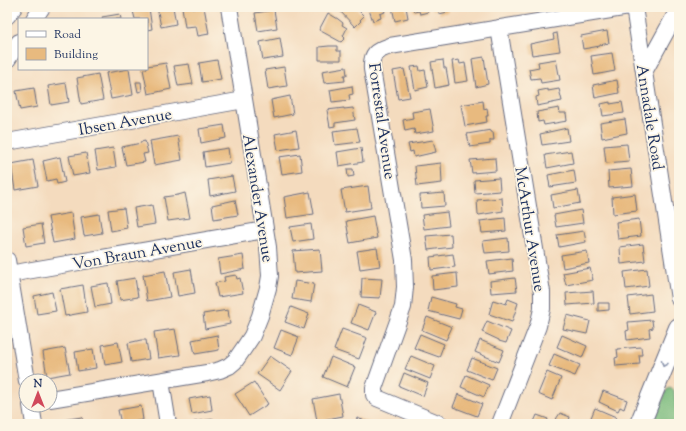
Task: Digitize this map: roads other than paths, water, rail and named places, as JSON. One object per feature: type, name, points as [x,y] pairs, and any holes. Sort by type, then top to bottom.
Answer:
[{"type":"main road","points":[[640,424],[679,328]]},
{"type":"street","points":[[7,16],[14,7]]},
{"type":"street","points":[[35,18],[42,7]]},
{"type":"street","name":"Alexander Avenue","points":[[58,398],[220,370],[229,366],[240,355],[252,336],[268,288],[270,267],[229,7]]},
{"type":"street","name":"Forrestal Avenue","points":[[440,424],[377,398],[374,395],[374,388],[404,307],[406,287],[404,260],[372,69],[374,55],[379,50],[390,46],[629,7]]},
{"type":"street","name":"Annadale Road","points":[[634,7],[644,72],[672,209],[679,299]]},
{"type":"street","points":[[644,72],[679,8]]},
{"type":"street","name":"McArthur Avenue","points":[[499,28],[542,292],[542,309],[538,326],[500,424]]},
{"type":"street","points":[[7,60],[18,44]]},
{"type":"street","name":"Ibsen Avenue","points":[[7,142],[244,100]]},
{"type":"street","name":"Von Braun Avenue","points":[[8,267],[265,230]]},
{"type":"street","points":[[8,267],[26,373]]},
{"type":"street","points":[[161,381],[168,424]]},
{"type":"street","points":[[32,413],[34,424]]}]
